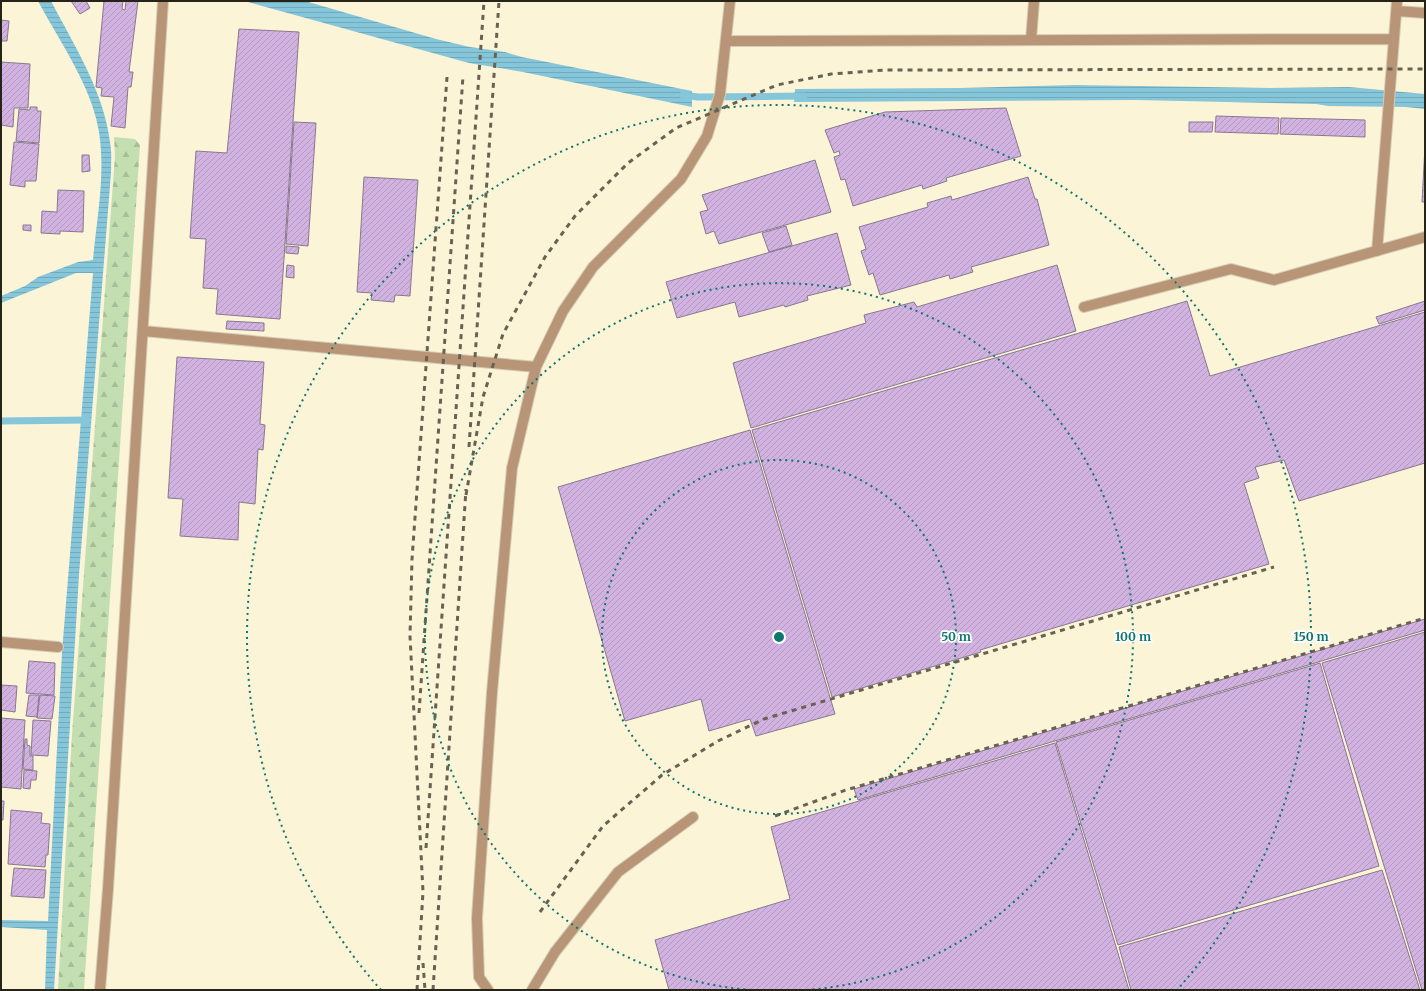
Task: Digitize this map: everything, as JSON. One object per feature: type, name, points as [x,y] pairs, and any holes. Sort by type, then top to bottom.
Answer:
[{"type":"lane","points":[[100,990],[108,889],[163,1]]},
{"type":"lane","points":[[488,990],[479,977],[477,918],[492,692],[512,468],[536,367],[563,311],[592,267],[681,179],[707,136],[720,94],[727,41],[730,1]]},
{"type":"lane","points":[[1031,40],[1034,1]]},
{"type":"lane","points":[[1377,251],[1397,6],[1425,13]]},
{"type":"lane","points":[[727,41],[1394,39]]},
{"type":"lane","points":[[1084,307],[1231,269],[1274,280],[1425,237]]},
{"type":"lane","points":[[143,331],[536,367]]},
{"type":"lane","points":[[1,642],[58,647]]},
{"type":"lane","points":[[532,990],[555,952],[618,872],[693,817]]},
{"type":"green space","points":[[114,137],[135,139],[140,145],[84,990],[58,990],[72,735],[115,156]]},
{"type":"water","points":[[38,1],[51,1],[87,69],[95,87],[107,123],[111,146],[111,173],[79,575],[54,990],[45,990],[47,930],[1,927],[1,920],[48,921],[62,652],[93,273],[76,273],[1,303],[1,296],[25,286],[38,277],[78,262],[93,260],[100,189],[101,153],[96,118],[85,88]]},
{"type":"water","points":[[244,1],[305,1],[436,39],[470,47],[505,52],[522,57],[692,91],[692,107],[523,72],[469,63]]},
{"type":"water","points":[[1075,85],[1270,88],[1349,87],[1425,94],[1425,109],[1406,107],[1328,106],[1316,104],[1136,100],[794,102],[795,89],[961,88]]},
{"type":"building","points":[[71,1],[86,1],[90,8],[80,14]]},
{"type":"building","points":[[104,1],[123,1],[122,9],[125,10],[126,1],[138,1],[129,72],[133,72],[131,87],[128,87],[125,128],[111,126],[114,97],[101,96],[102,88],[96,87]]},
{"type":"building","points":[[1,20],[9,21],[7,41],[1,41]]},
{"type":"building","points":[[239,29],[299,32],[280,319],[216,314],[218,289],[203,288],[206,239],[190,238],[196,151],[227,153]]},
{"type":"building","points":[[1,62],[30,64],[28,108],[14,108],[13,127],[1,125]]},
{"type":"building","points":[[30,107],[37,107],[37,111],[41,111],[39,143],[16,141],[19,109],[30,110]]},
{"type":"building","points":[[1006,108],[1021,156],[946,178],[947,181],[923,189],[922,185],[853,206],[845,179],[841,180],[834,157],[840,155],[839,151],[834,153],[825,130],[885,112]]},
{"type":"building","points":[[1216,116],[1279,118],[1278,134],[1215,132]]},
{"type":"building","points":[[1281,118],[1365,120],[1365,137],[1280,134]]},
{"type":"building","points":[[294,122],[316,123],[308,246],[286,244]]},
{"type":"building","points":[[1189,122],[1213,122],[1212,132],[1189,132]]},
{"type":"building","points":[[14,142],[39,144],[36,181],[25,181],[25,187],[10,185]]},
{"type":"building","points":[[1425,146],[1425,202],[1422,202]]},
{"type":"building","points":[[82,155],[89,155],[90,171],[82,172]]},
{"type":"building","points":[[815,160],[831,212],[719,244],[714,231],[706,234],[700,212],[708,210],[702,195]]},
{"type":"building","points":[[364,177],[418,180],[410,296],[395,295],[394,302],[371,300],[372,293],[357,292]]},
{"type":"building","points":[[1028,177],[1035,199],[1037,199],[1049,245],[971,267],[973,272],[950,279],[949,275],[880,295],[873,273],[869,275],[861,251],[866,249],[859,227],[928,207],[927,203],[951,196],[952,200]]},
{"type":"building","points":[[58,190],[84,191],[83,232],[60,231],[60,234],[41,233],[42,211],[57,212]]},
{"type":"building","points":[[23,225],[31,225],[31,231],[23,230]]},
{"type":"building","points":[[786,226],[792,245],[769,252],[762,233]]},
{"type":"building","points":[[837,233],[851,285],[807,296],[808,300],[785,307],[784,305],[739,317],[735,302],[677,318],[666,282]]},
{"type":"building","points":[[286,246],[299,247],[298,254],[286,253]]},
{"type":"building","points":[[287,265],[294,266],[294,278],[286,277]]},
{"type":"building","points":[[1057,265],[1076,331],[751,428],[733,363],[866,323],[864,315],[914,302],[917,307]]},
{"type":"building","points":[[1187,301],[1210,376],[1425,312],[1425,463],[1299,501],[1284,460],[1255,467],[1259,478],[1244,483],[1269,564],[980,650],[981,652],[832,697],[752,430]]},
{"type":"building","points":[[1425,301],[1425,310],[1379,324],[1376,317]]},
{"type":"building","points":[[227,321],[264,323],[264,331],[226,329]]},
{"type":"building","points":[[177,357],[264,362],[260,424],[265,425],[263,450],[258,449],[255,504],[239,502],[238,540],[180,536],[183,499],[168,498]]},
{"type":"building","points":[[750,430],[835,714],[756,736],[750,719],[709,731],[701,699],[625,721],[558,487]]},
{"type":"building","points":[[1425,619],[1425,630],[858,800],[854,789]]},
{"type":"building","points":[[1425,632],[1425,990],[1422,990],[1322,663]]},
{"type":"building","points":[[29,661],[55,663],[54,695],[26,693]]},
{"type":"building","points":[[1320,663],[1379,866],[1118,945],[1056,742]]},
{"type":"building","points":[[1,685],[17,686],[15,712],[1,710]]},
{"type":"building","points":[[29,695],[39,695],[37,717],[26,716]]},
{"type":"building","points":[[40,695],[55,696],[52,719],[37,718]]},
{"type":"building","points":[[1,718],[25,720],[21,789],[1,787]]},
{"type":"building","points":[[33,720],[51,721],[48,756],[31,755]]},
{"type":"building","points":[[25,739],[27,739],[27,745],[30,746],[30,756],[33,756],[33,770],[23,769]]},
{"type":"building","points":[[1055,743],[1129,990],[669,990],[655,940],[790,899],[771,827]]},
{"type":"building","points":[[24,770],[37,771],[36,780],[31,780],[30,789],[23,788]]},
{"type":"building","points":[[1,801],[4,801],[3,820],[1,820]]},
{"type":"building","points":[[11,810],[42,813],[41,823],[50,824],[48,855],[46,855],[45,867],[8,864]]},
{"type":"building","points":[[14,868],[46,870],[44,898],[11,896]]},
{"type":"building","points":[[1382,870],[1420,990],[1131,990],[1119,947]]},
{"type":"waterway","points":[[683,95],[698,97],[804,96]]},
{"type":"waterway","points":[[1,421],[87,420]]},
{"type":"railway","points":[[426,848],[484,1]]},
{"type":"railway","points":[[469,447],[499,1]]},
{"type":"railway","points":[[466,495],[483,397],[503,334],[545,257],[575,216],[628,163],[676,128],[777,85],[831,74],[886,70],[1425,69]]},
{"type":"railway","points":[[419,713],[463,76]]},
{"type":"railway","points":[[417,990],[423,892],[410,636],[412,559],[447,77]]},
{"type":"railway","points":[[433,990],[466,489]]},
{"type":"railway","points":[[540,912],[603,826],[662,775],[718,741],[764,719],[1274,567]]},
{"type":"railway","points":[[775,816],[846,790],[1425,618]]},
{"type":"railway","points":[[423,963],[425,990]]}]
